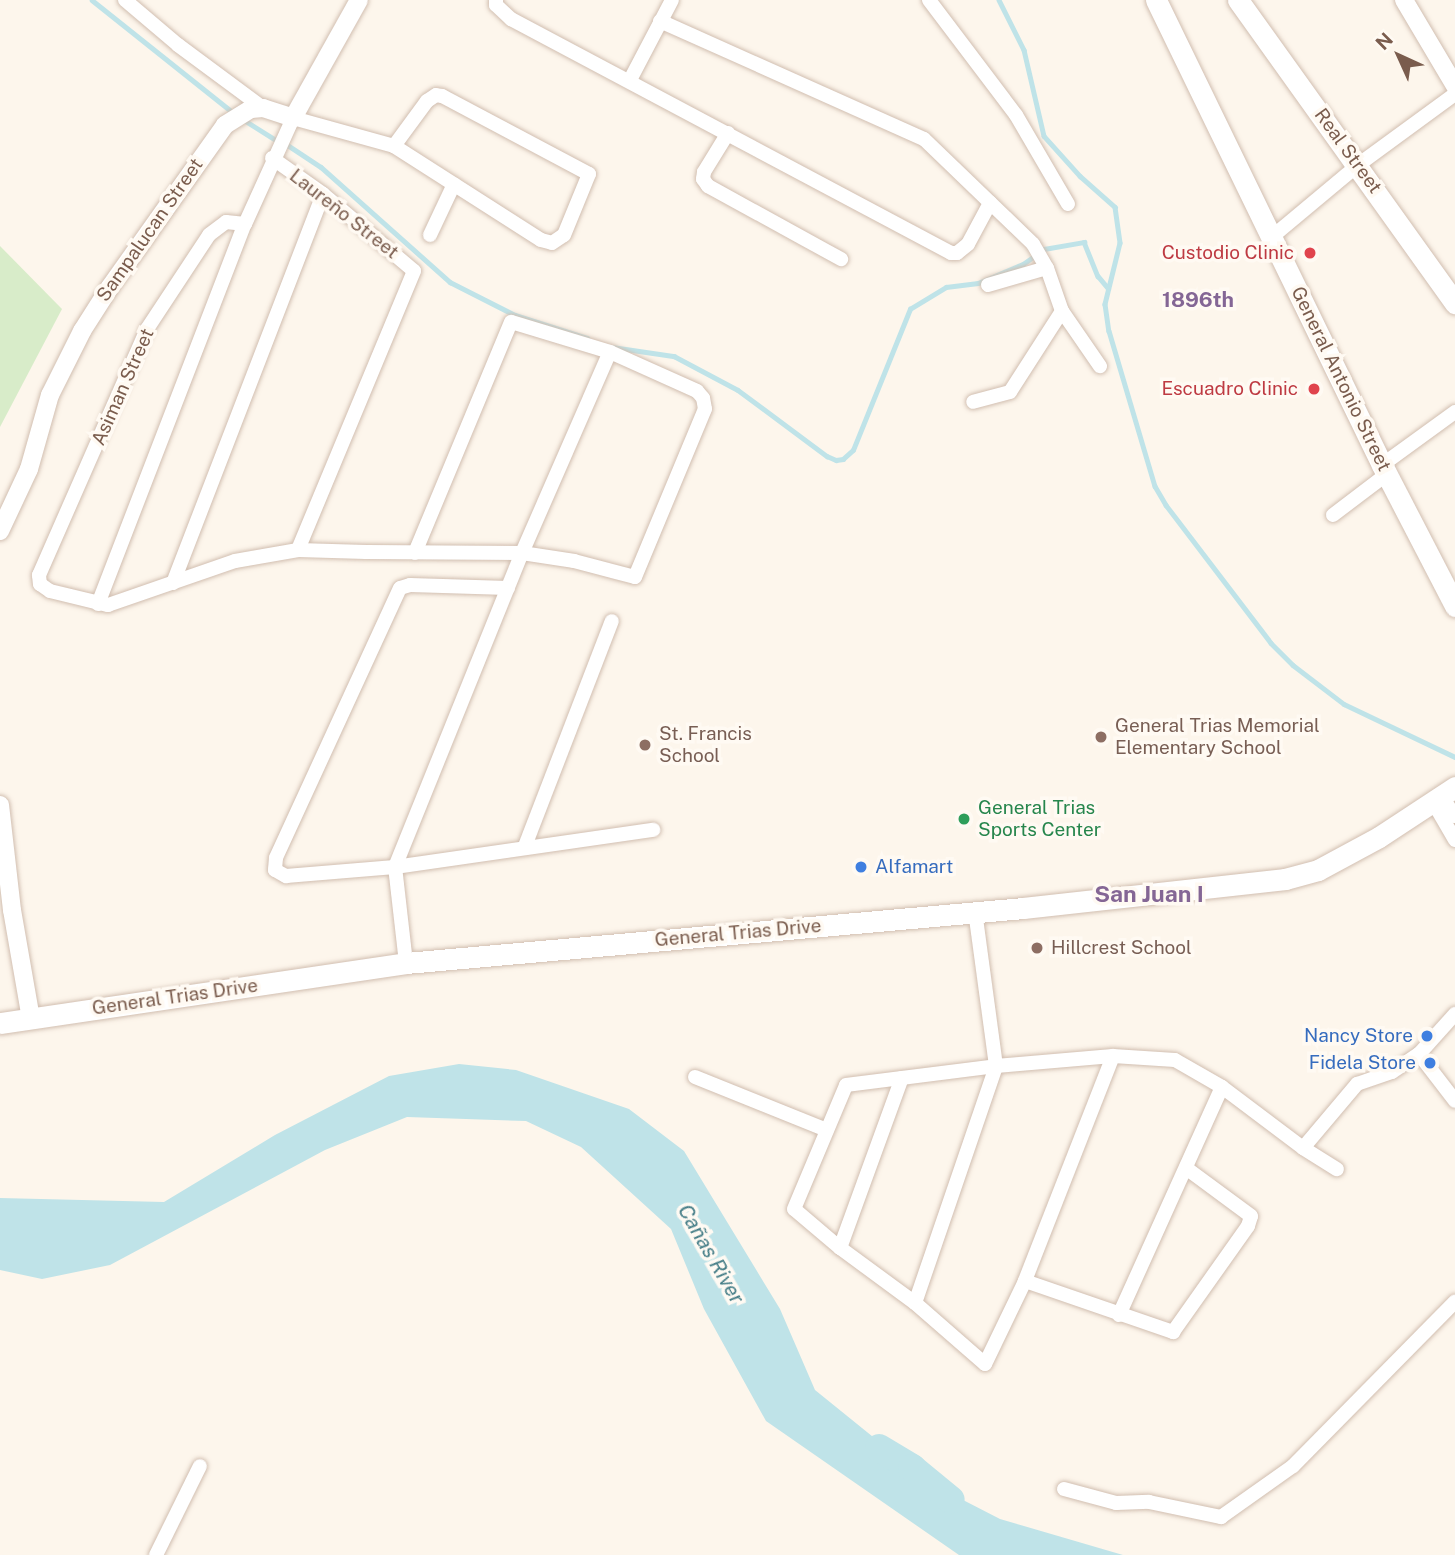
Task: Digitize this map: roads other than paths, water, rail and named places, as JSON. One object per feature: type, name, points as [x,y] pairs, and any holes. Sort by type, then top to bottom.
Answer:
[{"type":"main road","name":"General Antonio Street","points":[[1156,0],[1384,470],[1455,606]]},
{"type":"main road","name":"Real Street","points":[[1238,0],[1455,303]]},
{"type":"main road","name":"General Trias Drive","points":[[0,1023],[406,963],[975,911],[1285,879],[1318,870],[1379,837],[1443,795]]},
{"type":"street","points":[[125,0],[178,45],[263,108],[394,146],[541,240],[552,243],[564,235],[589,174],[436,95],[428,101],[394,146]]},
{"type":"street","points":[[359,0],[272,158],[98,604],[115,604],[235,561],[298,550],[415,553],[523,554],[574,561],[635,577],[705,409],[703,398],[696,391],[610,352],[511,322],[415,553]]},
{"type":"street","points":[[496,0],[496,5],[511,19],[951,253],[957,253],[968,244],[990,203]]},
{"type":"street","points":[[630,80],[672,0]]},
{"type":"street","points":[[929,0],[1016,115],[1068,204]]},
{"type":"street","points":[[1404,0],[1455,86]]},
{"type":"street","points":[[660,20],[924,139],[1033,244],[1047,268],[1062,311],[1100,366]]},
{"type":"street","points":[[1272,237],[1358,165],[1455,94]]},
{"type":"street","name":"Sampalucan Street","points":[[0,531],[29,469],[50,396],[82,331],[212,141],[239,114],[263,108]]},
{"type":"street","points":[[728,133],[704,172],[708,186],[841,259]]},
{"type":"street","name":"Laureño Street","points":[[272,158],[323,194],[414,271],[298,550]]},
{"type":"street","points":[[430,234],[454,184]]},
{"type":"street","points":[[173,583],[323,194]]},
{"type":"street","name":"Asiman Street","points":[[98,604],[50,591],[40,584],[39,575],[147,329],[209,235],[226,222],[245,224]]},
{"type":"street","points":[[988,285],[1047,268]]},
{"type":"street","points":[[974,402],[1010,392],[1062,311]]},
{"type":"street","points":[[406,963],[395,867],[508,588],[610,352]]},
{"type":"street","points":[[1333,515],[1455,412]]},
{"type":"street","points":[[508,588],[410,585],[400,588],[274,865],[275,870],[286,876],[395,867],[525,846],[653,830]]},
{"type":"street","points":[[525,846],[612,621]]},
{"type":"street","points":[[1443,795],[1455,816]]},
{"type":"street","points":[[1443,795],[1455,840]]},
{"type":"street","points":[[0,804],[12,910],[31,1019]]},
{"type":"street","points":[[915,1303],[996,1066],[975,911]]},
{"type":"street","points":[[1303,1148],[1357,1084],[1392,1072],[1419,1054],[1455,1014]]},
{"type":"street","points":[[1419,1054],[1455,1101]]},
{"type":"street","points":[[1113,1056],[1025,1281],[985,1364],[915,1303],[840,1248],[794,1209],[846,1085],[996,1066],[1113,1056],[1175,1060],[1222,1087],[1303,1148],[1337,1169]]},
{"type":"street","points":[[695,1077],[827,1130]]},
{"type":"street","points":[[840,1248],[902,1078]]},
{"type":"street","points":[[1119,1315],[1222,1087]]},
{"type":"street","points":[[1025,1281],[1172,1332],[1248,1226],[1251,1216],[1185,1168]]},
{"type":"street","points":[[1064,1489],[1116,1503],[1150,1502],[1221,1517],[1293,1466],[1455,1302]]},
{"type":"street","points":[[156,1555],[200,1466]]},
{"type":"water","points":[[459,1064],[516,1070],[629,1109],[684,1151],[780,1309],[815,1390],[930,1483],[1000,1519],[1123,1555],[959,1555],[766,1421],[704,1309],[671,1229],[581,1147],[526,1121],[407,1117],[325,1150],[110,1265],[42,1279],[0,1270],[0,1198],[164,1202],[275,1135],[389,1076]]},
{"type":"waterway","points":[[92,0],[231,111]]},
{"type":"waterway","points":[[999,0],[1024,50],[1044,136],[1080,176],[1115,207],[1120,243],[1105,304],[1109,331],[1155,486],[1166,505],[1271,643],[1293,665],[1344,704],[1455,757]]},
{"type":"waterway","points":[[244,120],[275,139]]},
{"type":"waterway","points":[[286,144],[321,167],[450,282],[515,315],[587,338]]},
{"type":"waterway","points":[[1044,249],[1084,242],[1098,276],[1108,288]]},
{"type":"waterway","points":[[612,347],[674,356],[738,390],[827,456],[836,460],[843,459],[853,450],[910,309],[946,287],[978,283],[1023,264],[1036,255]]},
{"type":"waterway","name":"Cañas River","points":[[879,1448],[912,1468],[951,1500]]},
{"type":"place","name":"Custodio Clinic","points":[[1310,253]]},
{"type":"place","name":"Escuadro Clinic","points":[[1314,389]]},
{"type":"place","name":"General Trias Memorial Elementary School","points":[[1101,737]]},
{"type":"place","name":"St. Francis School","points":[[645,745]]},
{"type":"place","name":"General Trias Sports Center","points":[[964,819]]},
{"type":"place","name":"Alfamart","points":[[861,867]]},
{"type":"place","name":"Hillcrest School","points":[[1037,948]]},
{"type":"place","name":"Nancy Store","points":[[1427,1036]]},
{"type":"place","name":"Fidela Store","points":[[1430,1063]]},
{"type":"district","name":"1896th","points":[[1198,300]]},
{"type":"district","name":"San Juan I","points":[[1149,894]]}]
